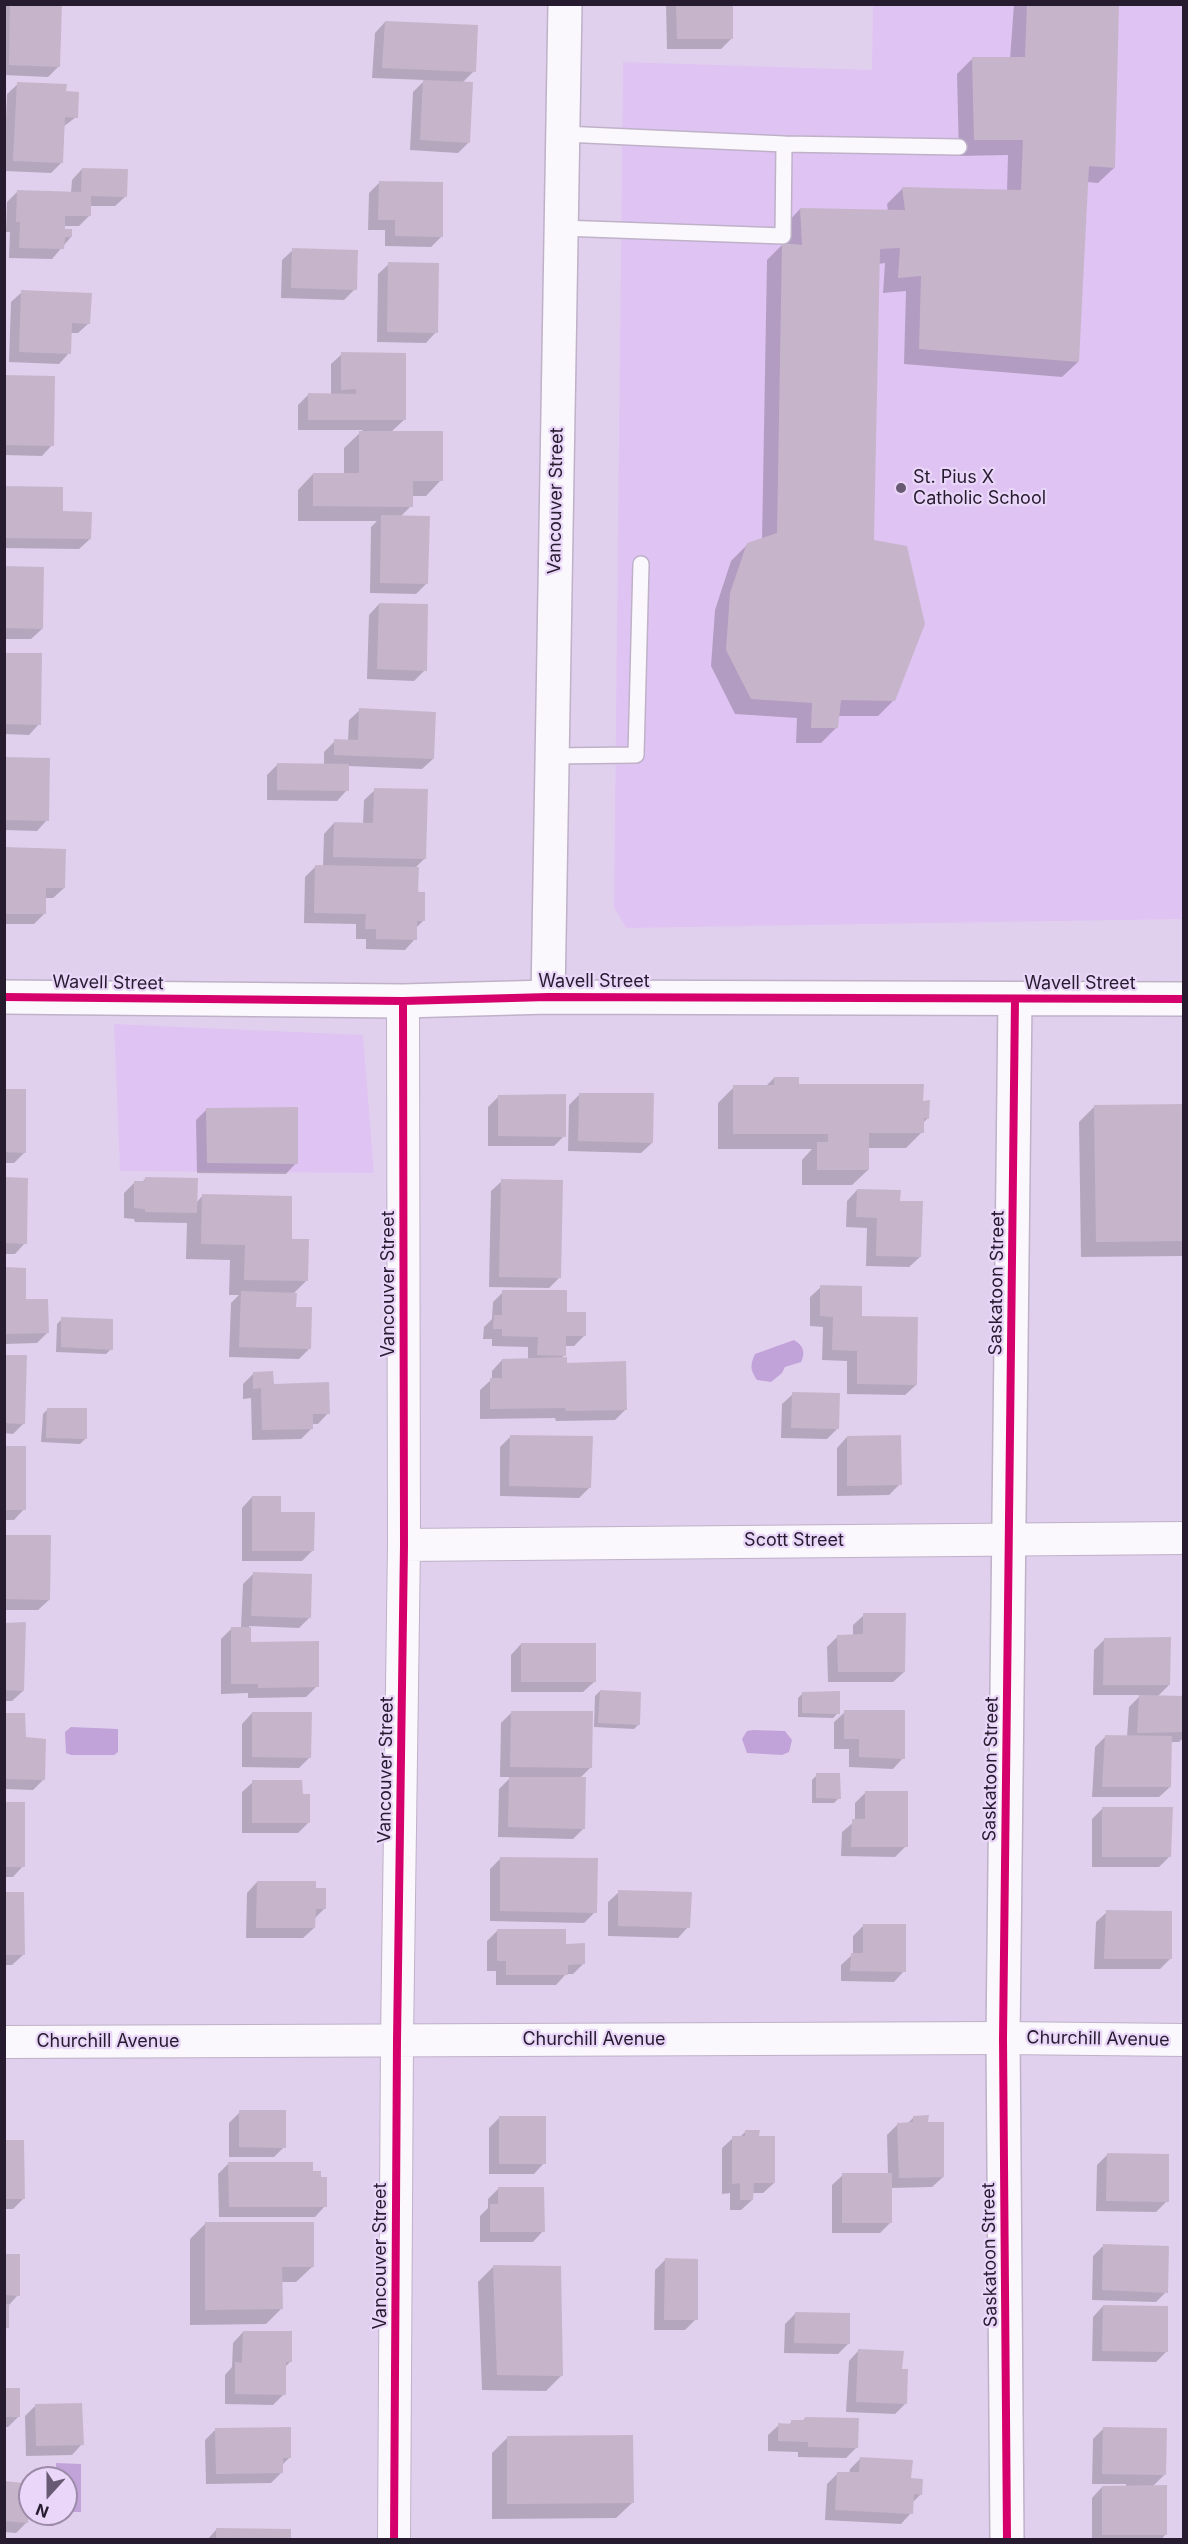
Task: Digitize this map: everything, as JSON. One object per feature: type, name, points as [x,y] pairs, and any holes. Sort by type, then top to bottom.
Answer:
[{"type":"street","name":"Vancouver Street","points":[[548,997],[565,4]]},
{"type":"street","name":"Wavell Street","points":[[4,997],[404,1000],[548,997],[1184,999]]},
{"type":"street","name":"Saskatoon Street","points":[[1007,2540],[1003,2038],[1015,999]]},
{"type":"street","name":"Vancouver Street","points":[[394,2540],[397,2040],[404,1545],[404,1000]]},
{"type":"street","name":"Scott Street","points":[[404,1545],[1184,1538]]},
{"type":"street","name":"Churchill Avenue","points":[[4,2042],[1003,2038],[1184,2040]]},
{"type":"lane","points":[[563,134],[784,144],[959,147]]},
{"type":"lane","points":[[561,228],[783,236],[784,144]]},
{"type":"lane","points":[[552,756],[636,755],[641,564]]},
{"type":"shaded area","name":"St. Pius X Catholic School","points":[[873,5],[1183,5],[1183,919],[626,928],[614,907],[623,62],[872,70]]},
{"type":"shaded area","points":[[114,1024],[363,1035],[374,1173],[120,1171]]},
{"type":"shaded area","points":[[794,1340],[803,1349],[801,1362],[785,1367],[782,1373],[771,1382],[757,1380],[752,1367],[755,1354]]},
{"type":"shaded area","points":[[71,1727],[118,1729],[118,1752],[114,1755],[66,1753],[65,1732]]},
{"type":"shaded area","points":[[747,1731],[785,1731],[792,1740],[789,1752],[782,1755],[747,1753],[742,1739]]},
{"type":"shaded area","points":[[56,2463],[81,2464],[81,2512],[78,2512],[78,2466],[56,2466]]},
{"type":"building","points":[[10,4],[62,4],[60,67],[9,65]]},
{"type":"building","points":[[676,4],[733,4],[733,39],[677,39]]},
{"type":"building","points":[[1027,4],[1119,4],[1115,168],[1089,166],[1079,362],[919,349],[921,276],[898,278],[900,248],[880,249],[874,540],[907,546],[925,624],[895,701],[841,700],[838,728],[811,728],[812,703],[751,699],[726,650],[730,593],[747,543],[777,533],[782,243],[802,245],[800,208],[905,210],[902,187],[1021,190],[1023,140],[974,140],[972,57],[1025,57]]},
{"type":"building","points":[[385,21],[478,25],[476,72],[382,68]]},
{"type":"building","points":[[423,80],[473,82],[470,143],[420,140]]},
{"type":"building","points":[[17,82],[67,84],[66,91],[79,92],[78,118],[65,117],[63,163],[13,161]]},
{"type":"building","points":[[82,168],[128,169],[127,197],[91,196],[91,216],[65,216],[65,229],[72,229],[72,237],[65,237],[64,249],[19,248],[20,222],[16,222],[17,190],[81,192]]},
{"type":"building","points":[[379,181],[443,182],[443,237],[395,236],[395,220],[378,220]]},
{"type":"building","points":[[292,248],[358,250],[357,290],[291,288]]},
{"type":"building","points":[[388,262],[439,263],[438,333],[387,332]]},
{"type":"building","points":[[21,290],[92,293],[90,324],[72,323],[71,354],[19,352]]},
{"type":"building","points":[[341,352],[406,353],[406,420],[308,420],[308,393],[356,394],[356,389],[341,390]]},
{"type":"building","points":[[4,375],[55,376],[54,446],[4,445]]},
{"type":"building","points":[[359,431],[443,431],[443,481],[413,481],[413,507],[313,506],[313,473],[359,473]]},
{"type":"building","points":[[5,486],[63,487],[63,511],[92,512],[91,539],[4,538]]},
{"type":"building","points":[[381,515],[430,516],[428,584],[380,583]]},
{"type":"building","points":[[4,566],[44,567],[43,629],[4,628]]},
{"type":"building","points":[[379,603],[428,604],[427,671],[377,669]]},
{"type":"building","points":[[4,653],[42,653],[41,725],[4,724]]},
{"type":"building","points":[[359,708],[436,712],[434,759],[334,755],[334,739],[358,740]]},
{"type":"building","points":[[4,757],[50,758],[49,821],[4,820]]},
{"type":"building","points":[[277,763],[349,764],[349,791],[277,790]]},
{"type":"building","points":[[374,788],[428,789],[426,859],[333,857],[334,822],[373,823]]},
{"type":"building","points":[[4,847],[66,849],[65,888],[46,888],[46,914],[4,914]]},
{"type":"building","points":[[315,865],[419,867],[418,892],[425,892],[425,921],[417,921],[417,940],[376,939],[376,929],[365,929],[366,914],[314,913]]},
{"type":"building","points":[[774,1077],[799,1077],[799,1084],[924,1084],[923,1101],[930,1100],[929,1119],[924,1118],[924,1133],[869,1133],[869,1170],[817,1170],[817,1142],[828,1142],[828,1134],[733,1134],[733,1085],[774,1085]]},
{"type":"building","points":[[4,1089],[26,1089],[26,1153],[4,1152]]},
{"type":"building","points":[[579,1093],[654,1093],[653,1143],[578,1141]]},
{"type":"building","points":[[566,1094],[566,1137],[498,1136],[498,1095]]},
{"type":"building","points":[[1184,1104],[1184,1241],[1096,1242],[1094,1105]]},
{"type":"building","points":[[298,1107],[298,1164],[207,1163],[206,1108]]},
{"type":"building","points":[[4,1177],[28,1178],[27,1244],[4,1243]]},
{"type":"building","points":[[145,1177],[198,1178],[197,1213],[145,1212],[145,1209],[134,1208],[134,1181],[145,1181]]},
{"type":"building","points":[[501,1179],[563,1180],[561,1278],[499,1277]]},
{"type":"building","points":[[857,1189],[901,1190],[900,1201],[923,1201],[921,1257],[876,1256],[877,1218],[856,1217]]},
{"type":"building","points":[[202,1194],[292,1196],[292,1239],[309,1239],[308,1281],[244,1280],[245,1245],[201,1244]]},
{"type":"building","points":[[4,1267],[26,1268],[26,1299],[48,1299],[49,1333],[4,1334]]},
{"type":"building","points":[[820,1285],[862,1286],[862,1316],[918,1317],[917,1385],[857,1384],[857,1351],[832,1350],[833,1317],[820,1316]]},
{"type":"building","points":[[502,1290],[567,1290],[567,1312],[586,1312],[586,1336],[566,1336],[566,1356],[537,1355],[538,1337],[502,1336],[502,1329],[493,1329],[494,1315],[502,1315]]},
{"type":"building","points":[[241,1291],[297,1293],[296,1307],[312,1307],[311,1349],[239,1347]]},
{"type":"building","points":[[61,1317],[113,1319],[113,1350],[61,1347]]},
{"type":"building","points":[[4,1355],[27,1355],[25,1424],[4,1423]]},
{"type":"building","points":[[567,1357],[567,1363],[626,1361],[627,1410],[490,1409],[490,1378],[502,1378],[502,1359]]},
{"type":"building","points":[[273,1371],[274,1384],[329,1382],[330,1414],[313,1414],[313,1429],[262,1430],[261,1388],[253,1389],[253,1372]]},
{"type":"building","points":[[792,1392],[840,1393],[839,1429],[791,1428]]},
{"type":"building","points":[[47,1408],[87,1408],[87,1439],[46,1438]]},
{"type":"building","points":[[510,1435],[593,1436],[591,1488],[509,1486]]},
{"type":"building","points":[[901,1435],[902,1485],[847,1486],[847,1436]]},
{"type":"building","points":[[4,1446],[26,1446],[26,1510],[4,1510]]},
{"type":"building","points":[[252,1496],[281,1496],[281,1512],[315,1512],[314,1551],[252,1551]]},
{"type":"building","points":[[4,1535],[51,1535],[50,1600],[4,1599]]},
{"type":"building","points":[[253,1572],[312,1574],[311,1618],[251,1616]]},
{"type":"building","points":[[863,1613],[906,1613],[905,1672],[838,1672],[837,1635],[863,1634]]},
{"type":"building","points":[[26,1622],[24,1691],[4,1690],[4,1623]]},
{"type":"building","points":[[231,1627],[251,1627],[251,1642],[319,1641],[319,1687],[258,1688],[258,1684],[231,1684]]},
{"type":"building","points":[[1171,1637],[1170,1685],[1103,1685],[1104,1638]]},
{"type":"building","points":[[521,1643],[596,1643],[596,1682],[521,1682]]},
{"type":"building","points":[[600,1690],[641,1692],[640,1725],[598,1723]]},
{"type":"building","points":[[840,1691],[840,1714],[802,1713],[802,1692]]},
{"type":"building","points":[[1139,1695],[1184,1696],[1184,1732],[1137,1733]]},
{"type":"building","points":[[844,1710],[905,1710],[905,1759],[859,1757],[859,1739],[844,1739]]},
{"type":"building","points":[[511,1711],[593,1711],[592,1768],[510,1767]]},
{"type":"building","points":[[252,1712],[312,1712],[311,1758],[252,1757]]},
{"type":"building","points":[[4,1713],[25,1713],[26,1737],[46,1739],[45,1780],[4,1779]]},
{"type":"building","points":[[1105,1735],[1172,1736],[1171,1787],[1102,1787]]},
{"type":"building","points":[[816,1773],[840,1773],[841,1799],[816,1798]]},
{"type":"building","points":[[509,1777],[586,1777],[585,1829],[508,1827]]},
{"type":"building","points":[[252,1780],[302,1780],[303,1794],[310,1794],[310,1823],[252,1823]]},
{"type":"building","points":[[865,1791],[908,1791],[908,1847],[851,1847],[852,1819],[865,1819]]},
{"type":"building","points":[[4,1802],[25,1802],[25,1867],[4,1867]]},
{"type":"building","points":[[1102,1807],[1173,1807],[1171,1857],[1102,1857]]},
{"type":"building","points":[[500,1857],[598,1858],[597,1913],[500,1911]]},
{"type":"building","points":[[257,1881],[316,1881],[316,1888],[326,1888],[326,1909],[316,1909],[315,1928],[256,1928]]},
{"type":"building","points":[[618,1890],[692,1892],[690,1928],[618,1926]]},
{"type":"building","points":[[4,1892],[24,1892],[25,1955],[4,1955]]},
{"type":"building","points":[[1106,1910],[1172,1911],[1172,1959],[1104,1959]]},
{"type":"building","points":[[863,1924],[906,1924],[906,1972],[850,1971],[851,1953],[863,1953]]},
{"type":"building","points":[[497,1929],[566,1929],[566,1944],[585,1943],[585,1964],[568,1965],[568,1975],[506,1975],[506,1961],[497,1961]]},
{"type":"building","points":[[239,2110],[286,2110],[286,2148],[239,2147]]},
{"type":"building","points":[[929,2115],[928,2122],[944,2122],[944,2177],[899,2178],[897,2123],[913,2122],[913,2116]]},
{"type":"building","points":[[499,2116],[546,2116],[546,2164],[499,2164]]},
{"type":"building","points":[[745,2130],[760,2130],[759,2136],[775,2136],[775,2183],[754,2183],[753,2200],[740,2200],[740,2183],[732,2184],[732,2136],[745,2136]]},
{"type":"building","points":[[4,2140],[24,2140],[25,2199],[4,2199]]},
{"type":"building","points":[[1107,2153],[1169,2154],[1169,2202],[1106,2201]]},
{"type":"building","points":[[228,2162],[313,2162],[313,2171],[321,2171],[321,2177],[327,2177],[327,2207],[229,2207]]},
{"type":"building","points":[[842,2173],[892,2173],[892,2223],[842,2223]]},
{"type":"building","points":[[498,2187],[544,2187],[545,2232],[490,2232],[490,2204],[498,2204]]},
{"type":"building","points":[[205,2222],[314,2222],[314,2267],[282,2267],[283,2309],[205,2310]]},
{"type":"building","points":[[1103,2244],[1169,2246],[1168,2293],[1102,2290]]},
{"type":"building","points":[[5,2254],[20,2254],[20,2296],[5,2295]]},
{"type":"building","points":[[665,2258],[698,2259],[698,2320],[664,2320]]},
{"type":"building","points":[[493,2265],[561,2266],[563,2376],[497,2375]]},
{"type":"building","points":[[4,2304],[9,2304],[9,2328],[4,2328]]},
{"type":"building","points":[[1103,2305],[1168,2306],[1168,2352],[1102,2351]]},
{"type":"building","points":[[795,2312],[850,2313],[850,2344],[794,2343]]},
{"type":"building","points":[[243,2331],[292,2331],[292,2362],[286,2362],[286,2395],[235,2394],[235,2362],[242,2363]]},
{"type":"building","points":[[858,2349],[904,2351],[902,2369],[908,2369],[907,2404],[856,2402]]},
{"type":"building","points":[[4,2388],[20,2388],[20,2417],[4,2417]]},
{"type":"building","points":[[82,2403],[84,2445],[36,2446],[35,2404]]},
{"type":"building","points":[[805,2417],[859,2418],[858,2448],[808,2447],[808,2442],[778,2441],[778,2423],[791,2424],[791,2420],[805,2420]]},
{"type":"building","points":[[291,2427],[291,2458],[283,2458],[283,2473],[216,2474],[215,2428]]},
{"type":"building","points":[[1103,2427],[1167,2428],[1166,2475],[1102,2474]]},
{"type":"building","points":[[633,2435],[634,2503],[507,2504],[507,2436]]},
{"type":"building","points":[[860,2457],[913,2460],[911,2478],[923,2479],[922,2495],[914,2494],[913,2514],[835,2510],[837,2472],[859,2472]]},
{"type":"building","points":[[4,2481],[18,2482],[18,2522],[4,2521]]},
{"type":"building","points":[[1167,2485],[1167,2535],[1102,2535],[1102,2486]]},
{"type":"building","points":[[216,2528],[291,2529],[291,2540],[216,2540]]},
{"type":"cycle path","points":[[4,997],[403,1001],[548,997],[1184,999]]},
{"type":"cycle path","points":[[1007,2540],[1003,2038],[1015,999]]},
{"type":"cycle path","points":[[394,2540],[397,2040],[404,1545],[403,1001]]},
{"type":"place","name":"St. Pius X Catholic School","points":[[901,488]]}]
